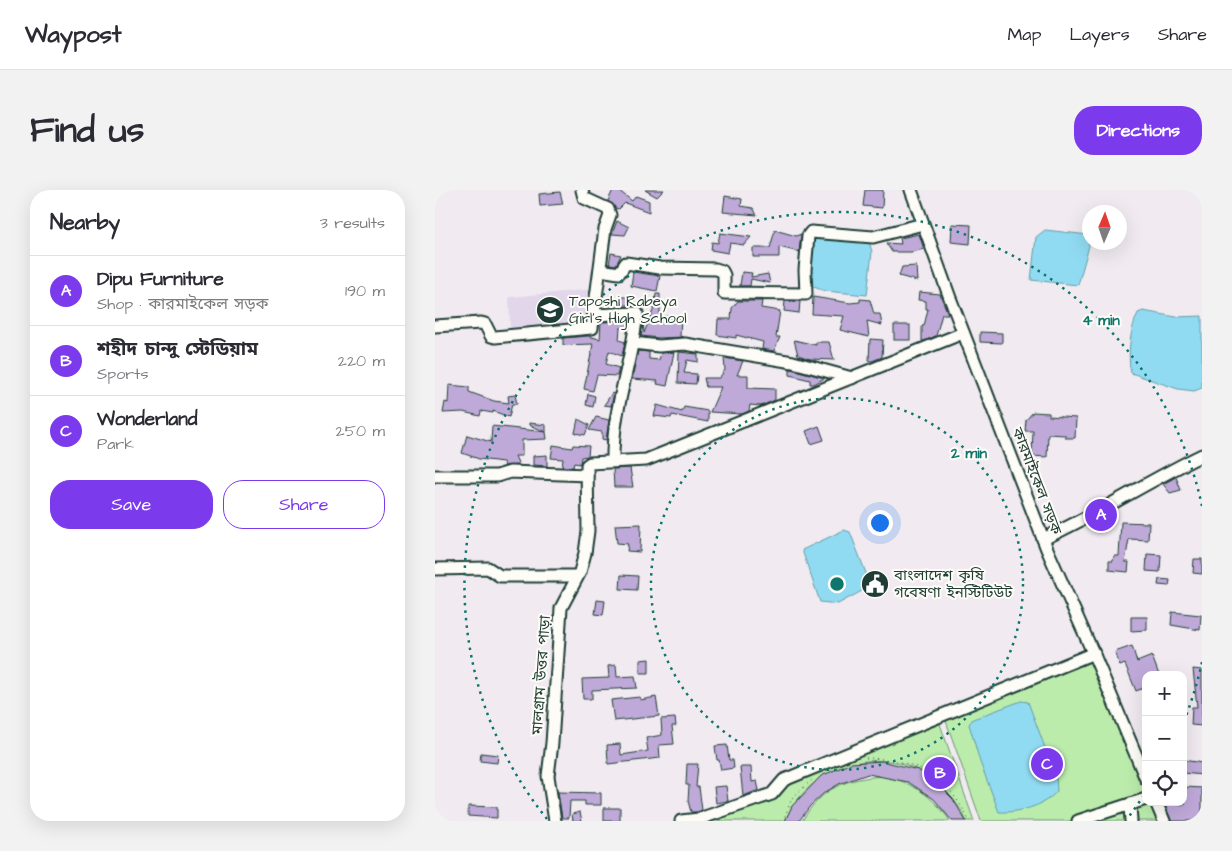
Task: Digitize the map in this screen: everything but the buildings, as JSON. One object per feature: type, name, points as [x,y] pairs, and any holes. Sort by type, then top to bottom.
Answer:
[{"type":"street","points":[[435,326],[481,323],[485,324],[491,336],[495,337],[592,328],[605,229],[609,215],[608,209],[584,198],[582,190]]},
{"type":"street","name":"কারমাইকেল সড়ক","points":[[911,190],[963,333],[1043,539],[1094,653],[1142,769]]},
{"type":"street","points":[[600,270],[619,273],[626,262],[660,268],[716,269],[722,271],[724,275],[723,293],[805,294],[808,236],[811,232],[873,236],[923,224]]},
{"type":"street","points":[[594,315],[637,313],[633,343],[619,396],[613,461]]},
{"type":"street","points":[[435,476],[497,476],[510,472],[587,475],[587,465],[590,463],[646,460],[963,333]]},
{"type":"street","points":[[633,343],[659,346],[695,346],[793,362],[852,378]]},
{"type":"street","points":[[1043,539],[1087,520],[1165,473],[1202,456]]},
{"type":"street","name":"মালগ্রাম উত্তর পাড়া","points":[[555,821],[548,776],[561,608],[577,576],[585,554],[588,531],[587,475]]},
{"type":"street","points":[[435,569],[488,568],[501,576],[577,576]]},
{"type":"street","points":[[681,821],[700,820],[772,794],[784,780],[1094,653]]},
{"type":"street","points":[[1078,821],[1142,801]]},
{"type":"street","points":[[1130,805],[1131,821]]},
{"type":"street","points":[[1158,806],[1164,821]]},
{"type":"path","points":[[866,758],[893,758],[915,765],[938,778],[953,793],[969,821]]},
{"type":"path","points":[[783,821],[792,798],[814,778]]},
{"type":"shaded area","name":"Taposhi Rabeya Girl's High School","points":[[594,289],[589,324],[510,331],[509,297]]},
{"type":"green space","points":[[1091,658],[1142,780],[1142,806],[1152,806],[1158,821],[981,821],[946,721]]},
{"type":"green space","points":[[940,724],[974,821],[966,821],[961,809],[947,792],[927,775],[905,765],[882,761],[858,762],[836,769],[816,782],[798,799],[785,821],[702,821],[855,756]]},
{"type":"green space","points":[[885,776],[905,782],[922,792],[937,804],[950,821],[802,821],[818,800],[837,786],[859,779]]},
{"type":"water","points":[[1045,230],[1082,234],[1082,250],[1088,250],[1078,285],[1031,280],[1036,237]]},
{"type":"water","points":[[814,236],[869,241],[872,252],[867,295],[825,291],[811,286],[808,252]]},
{"type":"water","points":[[1143,311],[1176,317],[1202,316],[1202,388],[1194,391],[1178,389],[1131,373],[1129,350],[1131,334],[1138,313]]},
{"type":"water","points":[[844,530],[850,532],[871,586],[838,604],[820,602],[802,550]]},
{"type":"water","points":[[1021,701],[1028,702],[1056,777],[1057,791],[1046,801],[1031,807],[999,812],[980,762],[969,724],[973,719]]},
{"type":"place","name":"Taposhi Rabeya Girl's High School","points":[[550,310]]},
{"type":"place","name":"Dipu Furniture","points":[[1101,515]]},
{"type":"place","name":"বাংলাদেশ কৃষি গবেষণা ইনস্টিটিউট","points":[[875,584]]},
{"type":"place","name":"Wonderland","points":[[1047,764]]},
{"type":"place","name":"শহীদ চান্দু স্টেডিয়াম","points":[[940,773]]}]
